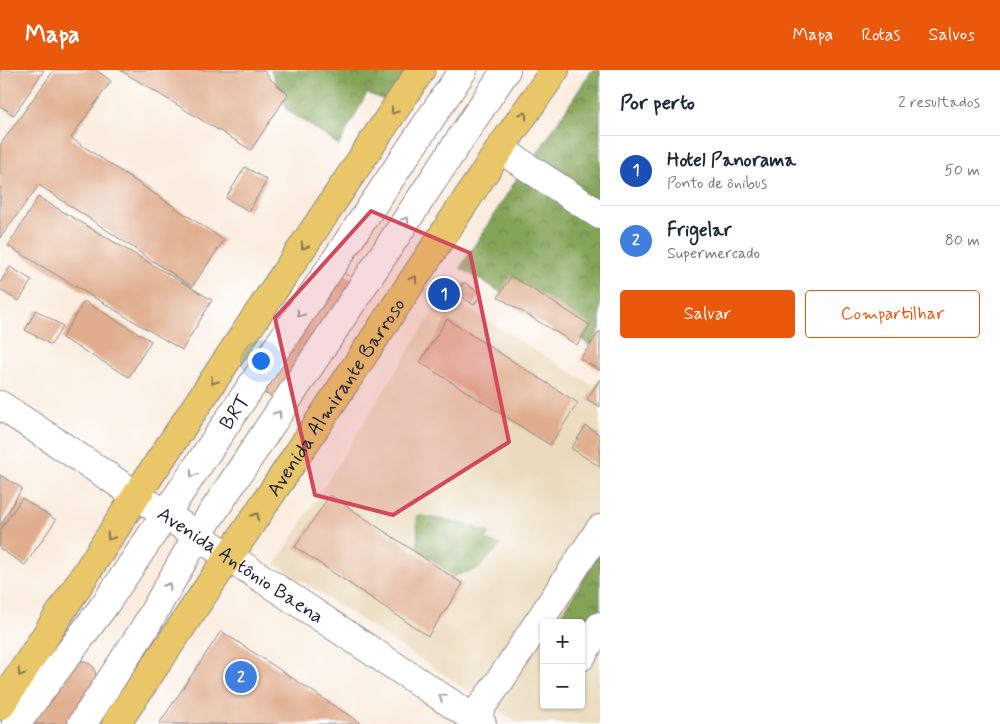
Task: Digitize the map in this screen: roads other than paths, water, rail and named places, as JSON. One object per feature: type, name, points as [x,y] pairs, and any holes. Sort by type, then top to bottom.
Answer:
[{"type":"highway","points":[[0,706],[136,496],[421,70]]},
{"type":"highway","name":"Avenida Almirante Barroso","points":[[116,724],[500,148],[555,70]]},
{"type":"street","name":"BRT","points":[[16,724],[106,603],[463,70]]},
{"type":"street","name":"BRT","points":[[82,724],[144,629],[197,536],[506,70]]},
{"type":"street","points":[[500,148],[600,215]]},
{"type":"street","name":"Avenida Antônio Baena","points":[[0,405],[478,721]]},
{"type":"street","points":[[478,721],[537,639],[600,529]]},
{"type":"street","points":[[585,650],[600,626]]},
{"type":"place","name":"Hotel Panorama","points":[[444,294]]},
{"type":"place","name":"Frigelar","points":[[241,677]]}]
